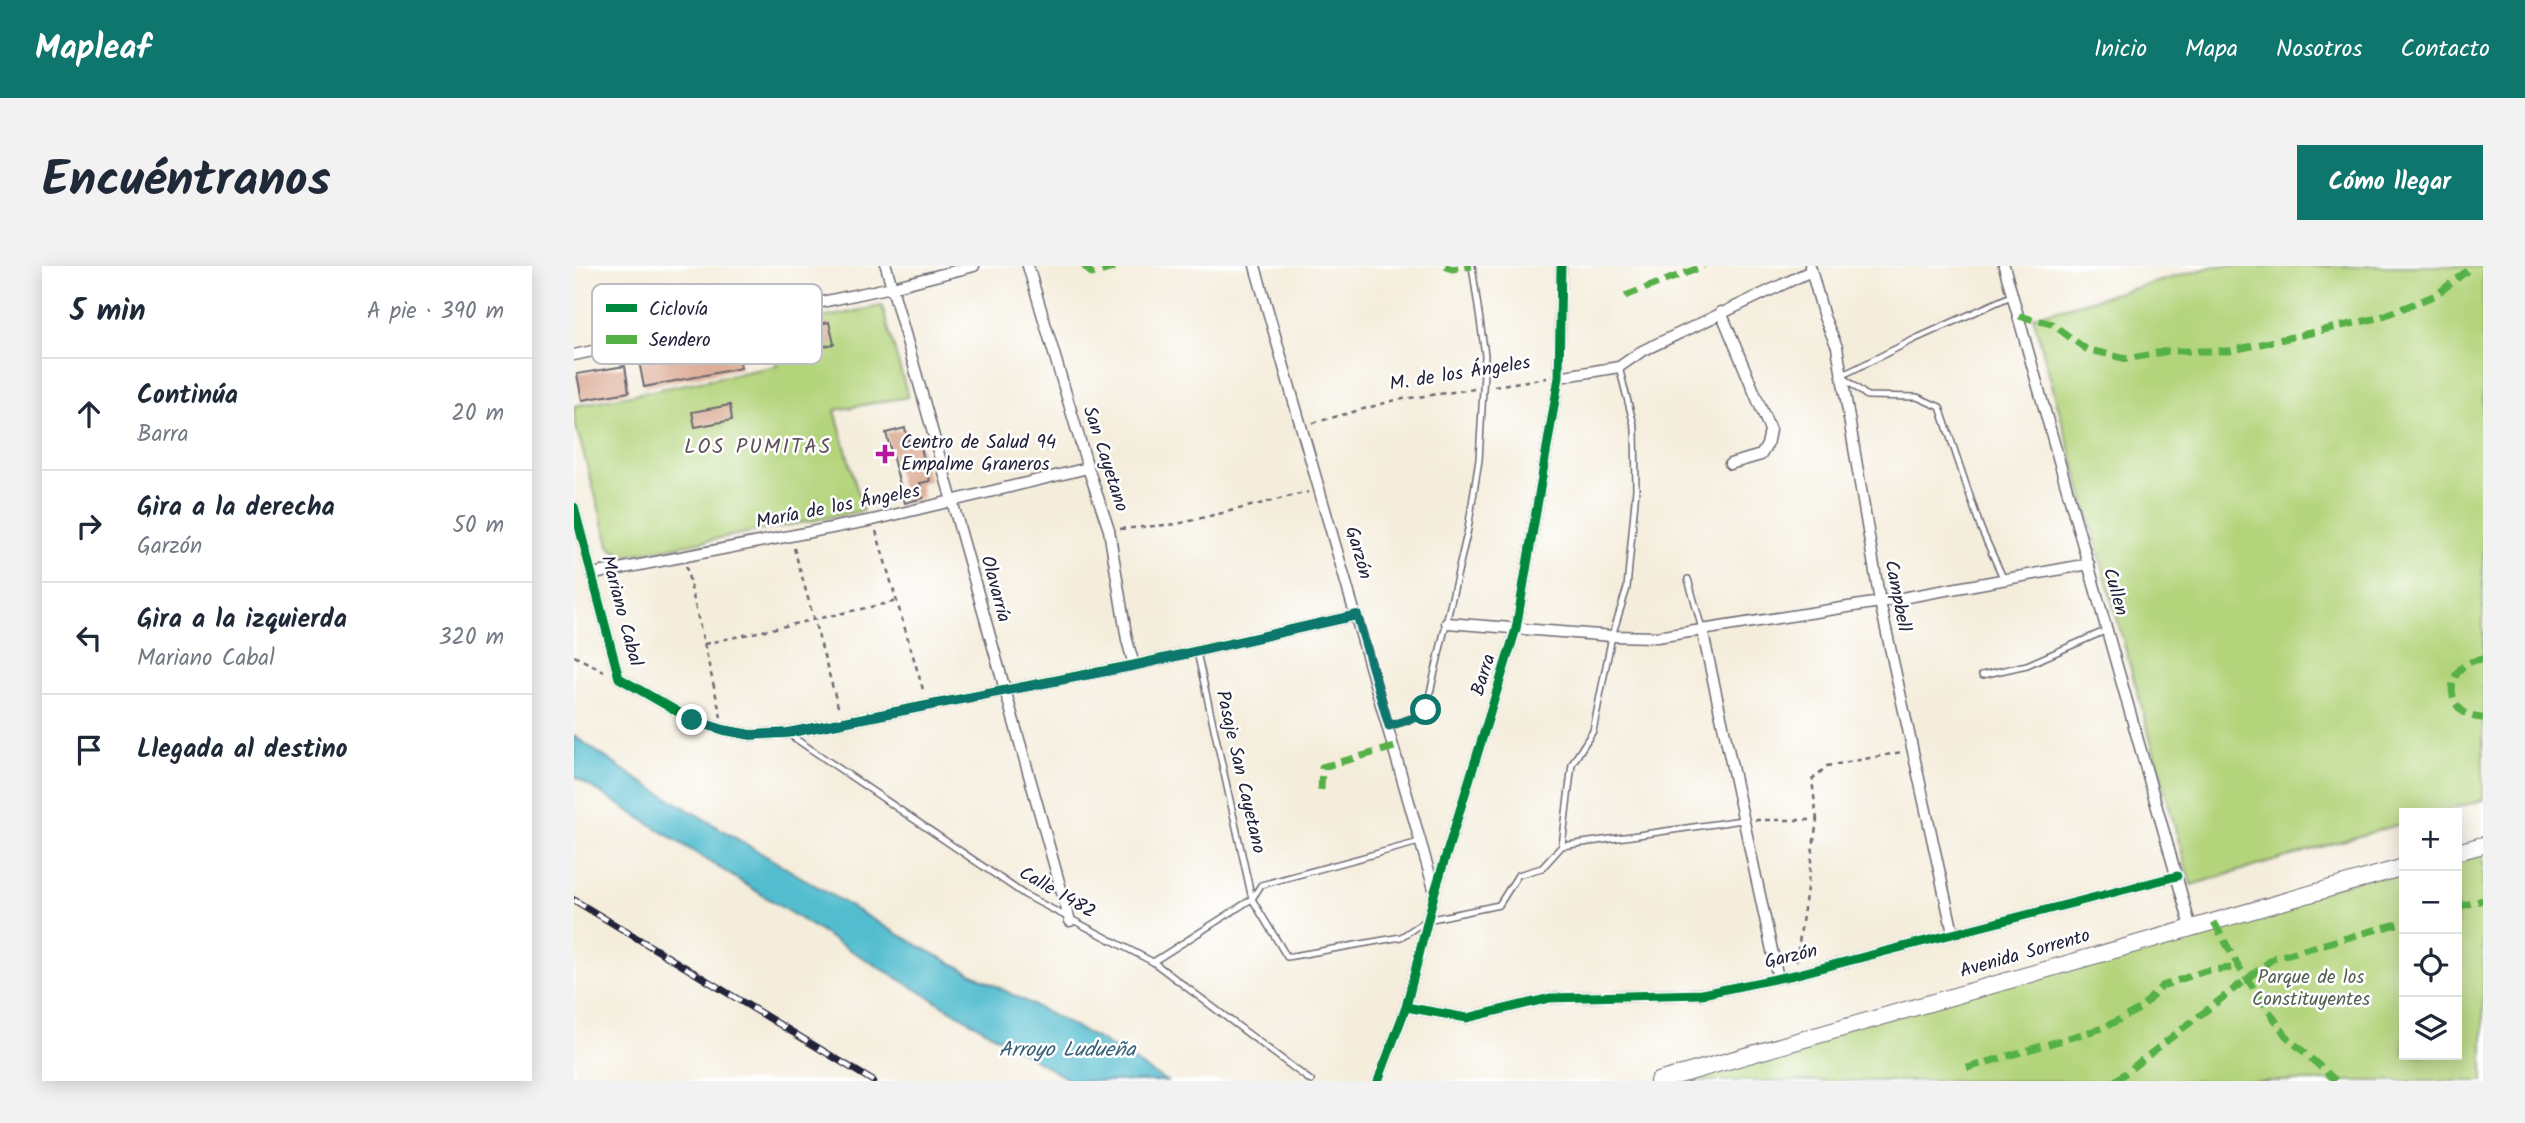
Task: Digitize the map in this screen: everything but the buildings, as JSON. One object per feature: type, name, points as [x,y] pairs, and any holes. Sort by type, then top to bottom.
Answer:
[{"type":"main road","points":[[2462,851],[2482,845]]},
{"type":"main road","name":"Avenida Sorrento","points":[[1658,1081],[2399,868]]},
{"type":"street","name":"Olavarría","points":[[886,266],[954,502],[1003,691],[1070,920]]},
{"type":"street","points":[[822,302],[974,266]]},
{"type":"street","name":"San Cayetano","points":[[1028,266],[1109,530],[1127,640],[1134,666]]},
{"type":"street","name":"Garzón","points":[[1255,266],[1303,425],[1435,891]]},
{"type":"street","name":"Barra","points":[[1378,1081],[1406,1007],[1435,891],[1516,629],[1559,377],[1561,266]]},
{"type":"street","name":"Cullen","points":[[2004,266],[2192,928]]},
{"type":"street","name":"M. de los Ángeles","points":[[1559,377],[1619,367],[1642,351],[1811,268]]},
{"type":"street","name":"Campbell","points":[[1811,268],[1824,317],[1837,347],[1880,602],[1953,933]]},
{"type":"street","points":[[1721,312],[1770,430],[1768,444],[1761,455],[1730,464]]},
{"type":"street","points":[[574,355],[592,351]]},
{"type":"street","name":"María de los Ángeles","points":[[593,574],[873,520],[1088,468]]},
{"type":"street","name":"Mariano Cabal","points":[[574,507],[620,678],[692,720],[751,735],[787,733],[843,723],[1134,666],[1357,615]]},
{"type":"street","points":[[1447,623],[1657,637],[1880,602],[2089,564]]},
{"type":"street","points":[[1702,629],[1778,978]]},
{"type":"street","name":"Garzón","points":[[1406,1007],[1467,1018],[1550,998],[1702,994],[1794,975],[2177,876]]},
{"type":"lane","points":[[1389,726],[1417,717],[1426,710],[1468,529],[1479,460],[1485,355],[1472,266]]},
{"type":"lane","points":[[2004,580],[1981,529],[1940,407],[1917,397],[1867,396],[1841,376],[1914,339],[2013,295]]},
{"type":"lane","points":[[1427,920],[1499,905],[1517,875],[1542,868],[1562,846],[1572,764],[1593,732],[1612,636],[1627,588],[1636,489],[1635,429],[1619,367]]},
{"type":"lane","points":[[1688,579],[1702,629]]},
{"type":"lane","points":[[1982,675],[2027,665],[2107,630]]},
{"type":"lane","name":"Pasaje San Cayetano","points":[[1197,652],[1252,900],[1287,957],[1401,937],[1427,920]]},
{"type":"lane","name":"Calle 1482","points":[[787,733],[1025,895],[1153,962],[1311,1081]]},
{"type":"lane","points":[[1562,846],[1745,820]]},
{"type":"lane","points":[[1153,962],[1252,900],[1261,886],[1422,841]]},
{"type":"path","points":[[1109,530],[1177,524],[1321,489]]},
{"type":"path","points":[[873,520],[928,706]]},
{"type":"path","points":[[790,534],[843,723]]},
{"type":"path","points":[[684,556],[724,730]]},
{"type":"path","points":[[704,644],[897,601]]},
{"type":"path","points":[[574,656],[620,678]]},
{"type":"path","points":[[1794,975],[1817,820],[1812,780],[1827,766],[1912,750]]},
{"type":"path","points":[[1745,820],[1817,820]]},
{"type":"green space","points":[[2215,266],[2483,266],[2483,800],[2455,808],[2399,808],[2399,824],[2191,885],[2033,316]]},
{"type":"green space","points":[[882,306],[908,397],[835,410],[863,511],[625,556],[610,548],[574,419],[574,406],[776,364],[822,364],[822,318]]},
{"type":"green space","name":"Parque de los Constituyentes","points":[[2483,845],[2483,1081],[1658,1081],[2399,868],[2399,1060],[2462,1060],[2462,851]]},
{"type":"water","name":"Arroyo Ludueña","points":[[574,736],[637,779],[853,908],[921,947],[1100,1040],[1166,1081],[1071,1081],[840,944],[574,776]]},
{"type":"railway","points":[[574,900],[873,1081]]},
{"type":"marked path","points":[[1084,266],[1092,274],[1121,266]]},
{"type":"marked path","points":[[1445,266],[1452,269],[1472,266]]},
{"type":"marked path","points":[[1625,296],[1704,266]]},
{"type":"marked path","points":[[2019,316],[2052,324],[2086,349],[2127,359],[2168,351],[2229,351],[2378,318],[2436,295],[2473,266]]},
{"type":"marked path","points":[[2483,659],[2470,662],[2460,669],[2452,689],[2454,700],[2460,709],[2483,718]]},
{"type":"marked path","points":[[1321,790],[1322,767],[1395,747]]},
{"type":"marked path","points":[[2462,906],[2483,900]]},
{"type":"marked path","points":[[2214,922],[2239,967],[2286,1036],[2336,1081]]},
{"type":"marked path","points":[[2115,1081],[2274,958],[2399,923]]},
{"type":"marked path","points":[[1967,1068],[2103,1028],[2141,1008],[2162,986],[2205,971],[2239,967]]},
{"type":"cycle path","points":[[1378,1081],[1406,1007],[1435,891],[1516,629],[1559,377],[1561,266]]},
{"type":"cycle path","points":[[574,507],[619,678],[692,720],[751,735],[787,733],[1134,665],[1357,615]]},
{"type":"cycle path","points":[[1406,1007],[1467,1018],[1550,998],[1702,994],[1794,975],[2177,876]]},
{"type":"place","name":"Centro de Salud 94 Empalme Graneros","points":[[885,454]]},
{"type":"district","name":"LOS PUMITAS","points":[[758,447]]},
{"type":"route","points":[[692,720],[751,735],[787,733],[1134,666],[1357,615],[1389,726],[1417,717],[1426,710]]}]
